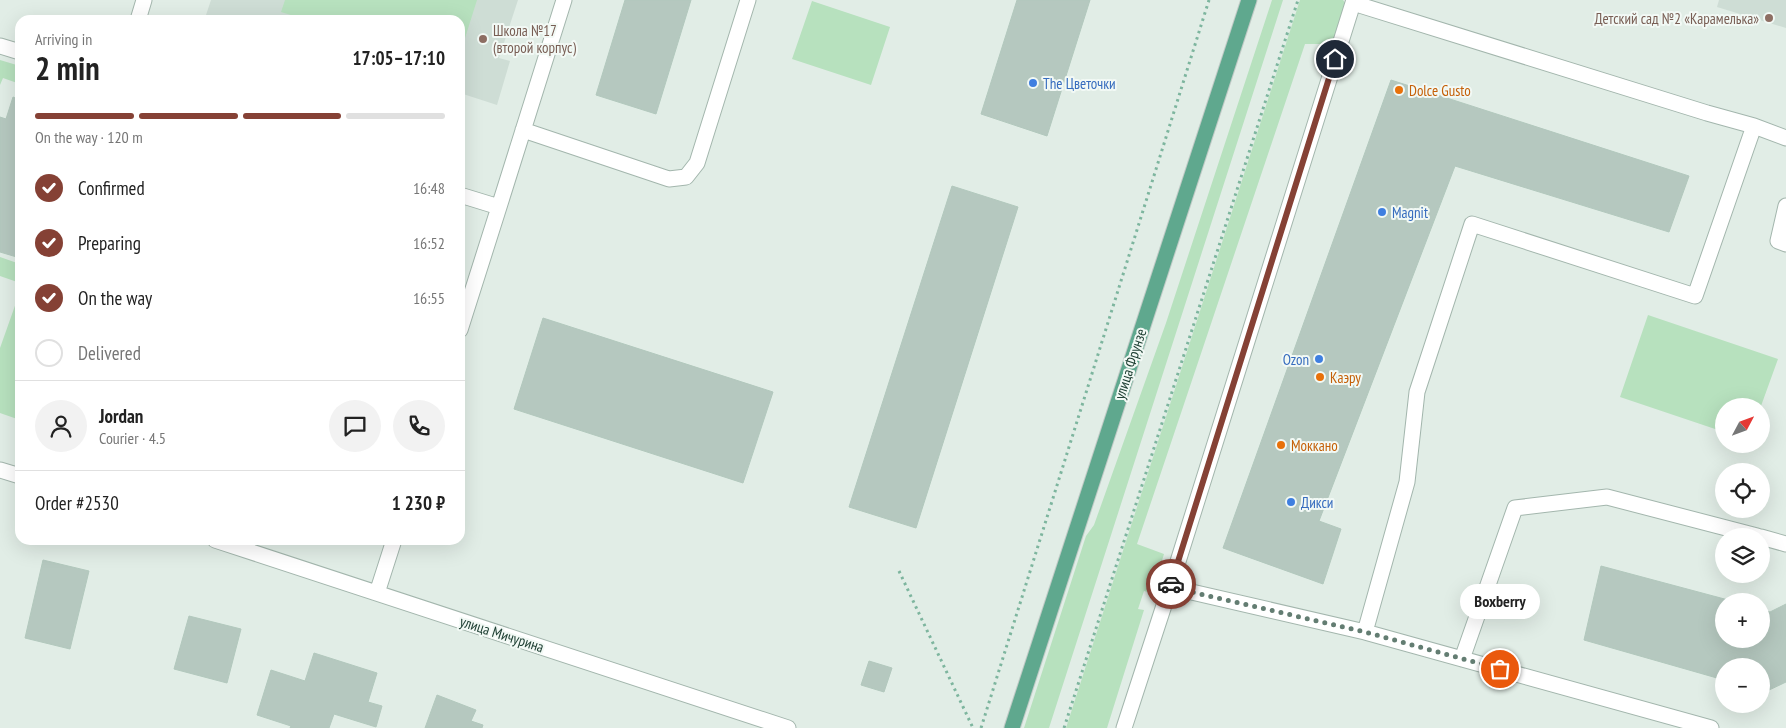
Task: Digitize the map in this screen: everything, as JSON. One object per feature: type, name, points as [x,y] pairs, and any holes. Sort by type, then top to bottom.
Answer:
[{"type":"main road","name":"улица Фрунзе","points":[[1012,728],[1249,0]]},
{"type":"street","points":[[140,15],[144,0]]},
{"type":"street","points":[[465,314],[564,0]]},
{"type":"street","points":[[523,130],[669,179],[686,177],[698,164],[748,0]]},
{"type":"street","points":[[1124,728],[1170,587],[1353,1],[1697,110],[1754,126],[1786,138]]},
{"type":"street","points":[[0,46],[15,50]]},
{"type":"street","points":[[1365,632],[1407,482],[1417,392],[1472,224],[1695,296],[1754,126]]},
{"type":"street","points":[[465,196],[499,207]]},
{"type":"street","points":[[1786,206],[1778,241],[1786,244]]},
{"type":"street","points":[[0,470],[15,474]]},
{"type":"street","points":[[1462,659],[1515,508],[1607,497],[1726,528]]},
{"type":"street","points":[[1770,540],[1786,544]]},
{"type":"street","name":"улица Мичурина","points":[[230,545],[788,728]]},
{"type":"street","points":[[377,593],[392,545]]},
{"type":"street","points":[[1170,587],[1365,632],[1711,728]]},
{"type":"path","points":[[981,728],[1209,0]]},
{"type":"path","points":[[1064,728],[1298,0]]},
{"type":"path","points":[[899,571],[973,728]]},
{"type":"shaded area","name":"Школа №17 (второй корпус)","points":[[211,0],[518,0],[499,58],[510,61],[497,105],[465,95],[465,15],[206,15]]},
{"type":"shaded area","name":"Детский сад №2 «Карамелька»","points":[[1719,0],[1786,0],[1786,28],[1717,7]]},
{"type":"green space","points":[[285,0],[477,0],[465,38],[465,15],[291,15],[281,12]]},
{"type":"green space","points":[[1272,0],[1283,0],[1049,728],[1024,728],[1086,536],[1094,525],[1166,323]]},
{"type":"green space","points":[[1300,0],[1343,0],[1346,4],[1333,44],[1305,44],[1137,544],[1164,554],[1152,593],[1144,591],[1138,609],[1144,610],[1107,728],[1066,728]]},
{"type":"green space","points":[[812,1],[890,27],[871,85],[792,59]]},
{"type":"green space","points":[[0,60],[15,64],[15,82],[3,78],[0,85]]},
{"type":"green space","points":[[0,257],[15,262],[15,281],[0,276]]},
{"type":"green space","points":[[15,306],[15,418],[0,413],[0,348]]},
{"type":"green space","points":[[1648,315],[1778,359],[1764,398],[1715,398],[1715,429],[1620,397]]},
{"type":"building","points":[[625,0],[691,0],[656,114],[596,95]]},
{"type":"building","points":[[1017,0],[1090,0],[1047,136],[981,114]]},
{"type":"building","points":[[1391,80],[1689,176],[1669,232],[1455,166],[1319,521],[1341,529],[1323,584],[1223,548]]},
{"type":"building","points":[[13,97],[15,98],[15,256],[0,252],[0,117],[6,119]]},
{"type":"building","points":[[952,186],[1018,207],[916,528],[849,507]]},
{"type":"building","points":[[543,318],[773,392],[743,483],[514,409]]},
{"type":"building","points":[[43,560],[89,571],[70,649],[25,638]]},
{"type":"building","points":[[1601,566],[1715,596],[1715,648],[1770,648],[1770,612],[1786,604],[1786,682],[1770,690],[1770,658],[1715,658],[1715,677],[1584,640]]},
{"type":"building","points":[[189,616],[241,629],[227,683],[174,669]]},
{"type":"building","points":[[314,653],[377,673],[368,702],[382,706],[376,727],[334,714],[329,728],[290,728],[291,726],[257,715],[271,670],[305,681]]},
{"type":"building","points":[[869,661],[892,668],[884,692],[861,685]]},
{"type":"building","points":[[437,695],[476,710],[471,721],[483,725],[482,728],[425,728]]},
{"type":"way so far","points":[[1171,584],[1170,587],[1365,632],[1500,669]]},
{"type":"place","name":"Детский сад №2 «Карамелька»","points":[[1769,18]]},
{"type":"place","name":"Школа №17 (второй корпус)","points":[[483,39]]},
{"type":"place","name":"The Цветочки","points":[[1033,83]]},
{"type":"place","name":"Dolce Gusto","points":[[1399,90]]},
{"type":"place","name":"Magnit","points":[[1382,212]]},
{"type":"place","name":"Ozon","points":[[1319,359]]},
{"type":"place","name":"Каэру","points":[[1320,377]]},
{"type":"place","name":"Моккано","points":[[1281,445]]},
{"type":"place","name":"Дикси","points":[[1291,502]]},
{"type":"place","name":"Boxberry","points":[[1500,669]]},
{"type":"route","points":[[1171,584],[1335,59]]}]
